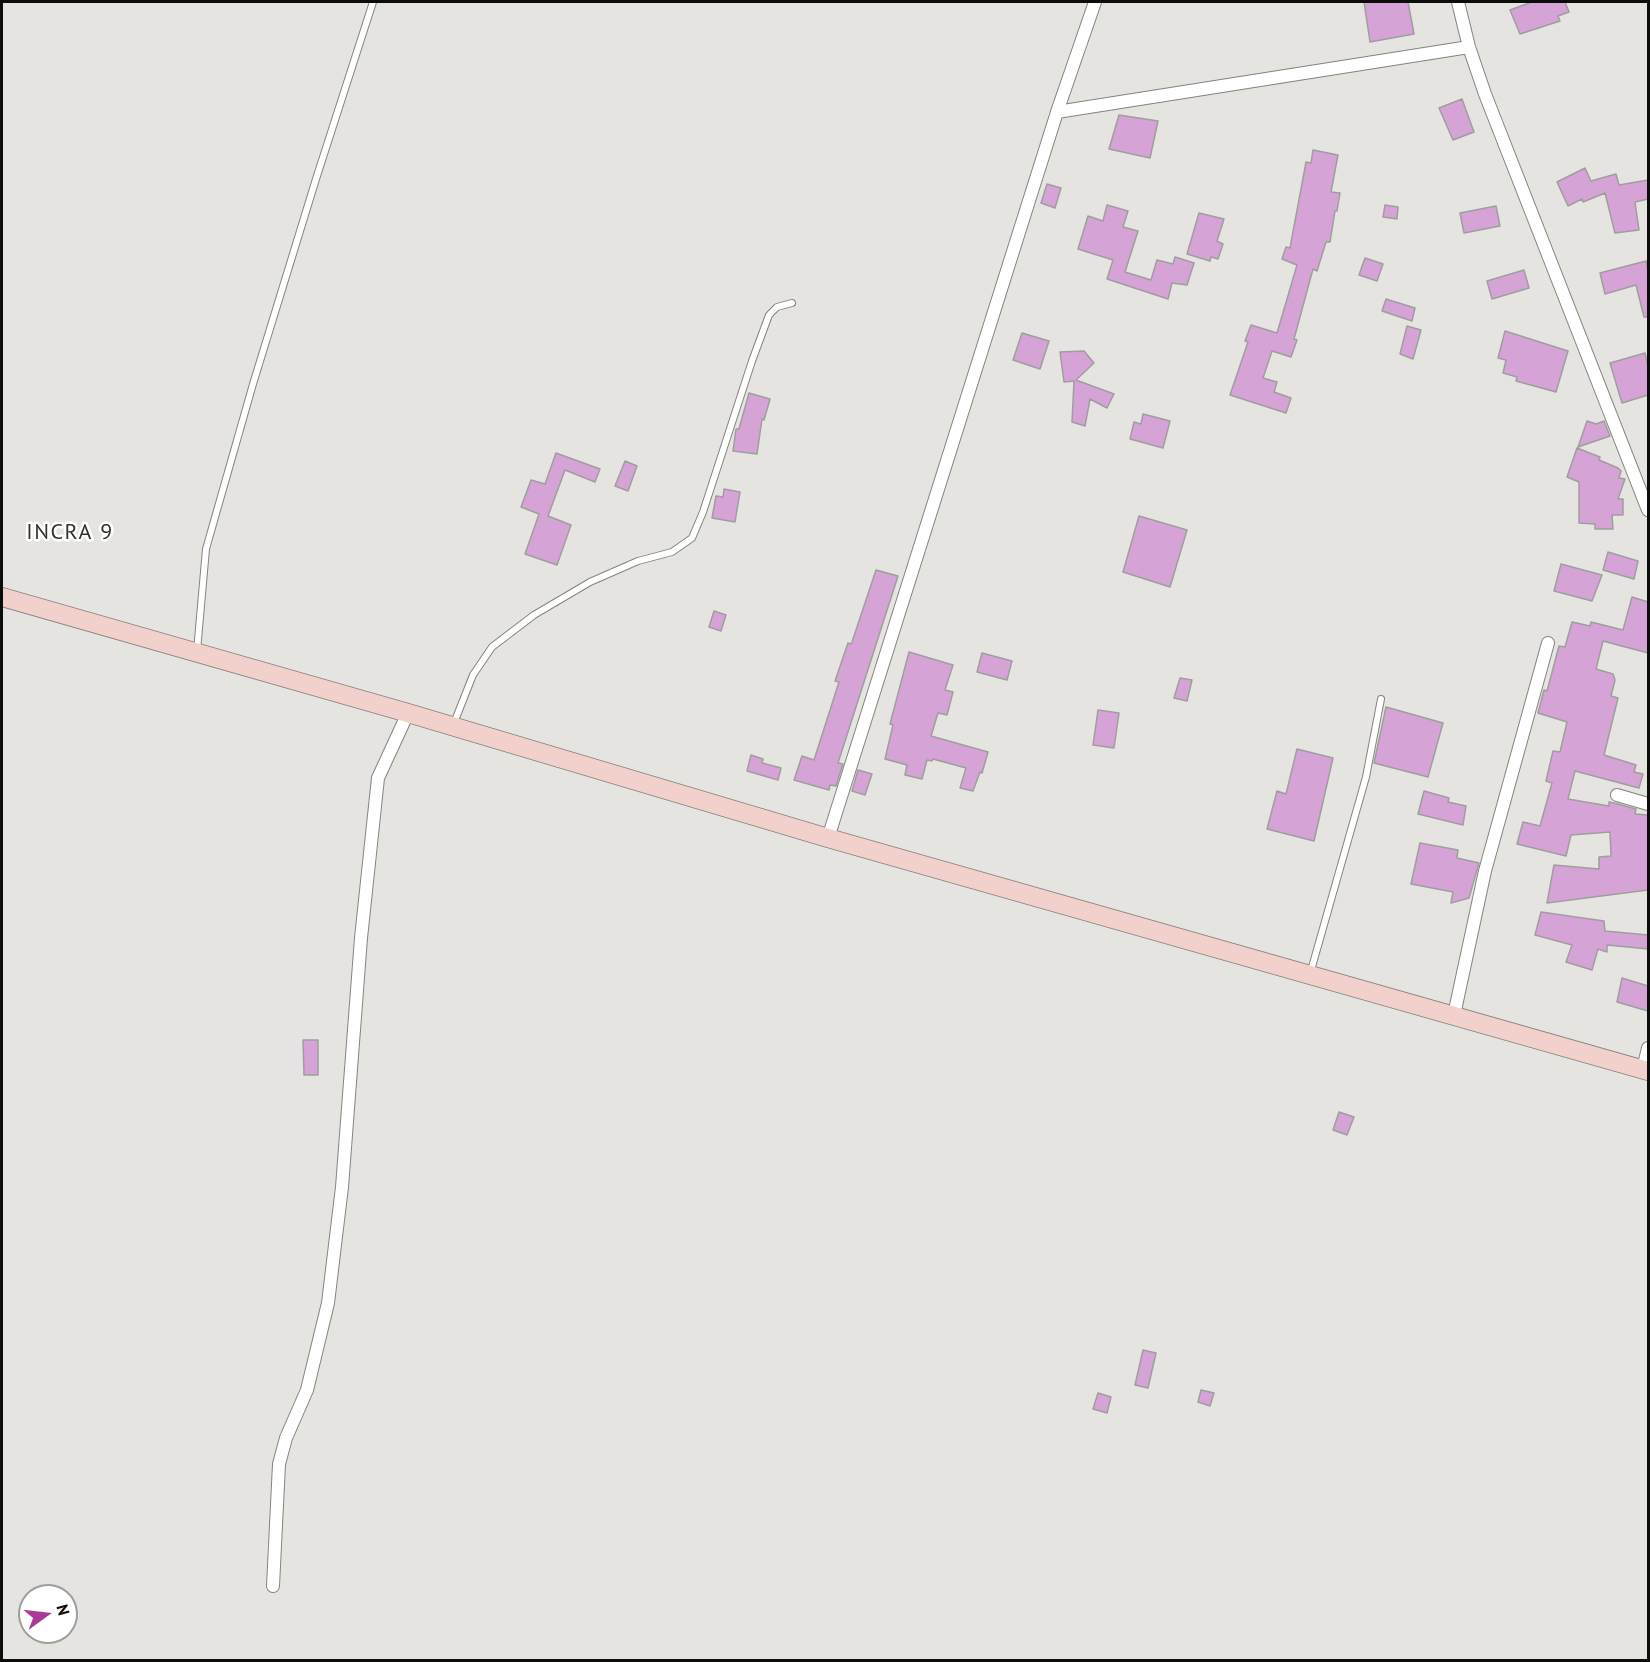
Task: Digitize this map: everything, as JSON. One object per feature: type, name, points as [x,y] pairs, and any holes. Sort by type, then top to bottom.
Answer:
[{"type":"main road","points":[[2,597],[453,726],[828,838],[1646,1070]]},
{"type":"street","points":[[828,838],[1057,112],[1095,2]]},
{"type":"street","points":[[1458,2],[1469,47],[1485,94],[1648,510]]},
{"type":"street","points":[[1057,112],[1469,47]]},
{"type":"street","points":[[1454,1015],[1485,871],[1548,643]]},
{"type":"street","points":[[273,1586],[279,1464],[286,1438],[307,1390],[328,1303],[342,1187],[361,939],[378,778],[408,713]]},
{"type":"street","points":[[1617,795],[1648,804]]},
{"type":"street","points":[[1646,1070],[1648,1048]]},
{"type":"lane","points":[[197,652],[206,549],[253,384],[373,2]]},
{"type":"lane","points":[[453,726],[473,675],[492,647],[534,615],[590,582],[638,561],[672,552],[692,538],[703,512],[769,315],[777,307],[792,303]]},
{"type":"lane","points":[[1310,974],[1366,777],[1381,699]]},
{"type":"building","points":[[1364,2],[1408,2],[1414,34],[1370,42]]},
{"type":"building","points":[[1532,2],[1565,2],[1569,12],[1558,16],[1560,21],[1520,34],[1510,10]]},
{"type":"building","points":[[1462,99],[1474,132],[1453,140],[1439,108]]},
{"type":"building","points":[[1119,115],[1158,121],[1150,158],[1109,149]]},
{"type":"building","points":[[1313,150],[1338,155],[1331,192],[1340,193],[1330,242],[1326,242],[1317,271],[1313,269],[1291,357],[1272,351],[1263,378],[1277,382],[1274,392],[1291,398],[1286,413],[1230,395],[1248,342],[1245,341],[1251,325],[1277,333],[1297,265],[1282,259],[1286,247],[1290,248],[1306,162],[1311,163]]},
{"type":"building","points":[[1585,168],[1591,181],[1616,174],[1619,185],[1648,180],[1648,199],[1635,202],[1639,230],[1615,233],[1605,193],[1583,202],[1582,199],[1568,206],[1557,182]]},
{"type":"building","points":[[1047,184],[1061,188],[1055,208],[1041,203]]},
{"type":"building","points":[[1107,205],[1128,211],[1123,227],[1138,231],[1125,272],[1151,280],[1157,260],[1173,264],[1175,257],[1194,263],[1187,285],[1172,283],[1168,299],[1107,279],[1113,260],[1078,249],[1088,216],[1103,221]]},
{"type":"building","points":[[1385,205],[1398,207],[1397,219],[1383,217]]},
{"type":"building","points":[[1496,206],[1500,226],[1464,233],[1460,213]]},
{"type":"building","points":[[1199,213],[1224,219],[1217,241],[1223,244],[1218,259],[1211,257],[1210,261],[1187,254]]},
{"type":"building","points":[[1365,258],[1383,264],[1377,281],[1359,275]]},
{"type":"building","points":[[1646,261],[1648,317],[1644,317],[1636,285],[1605,294],[1600,273]]},
{"type":"building","points":[[1524,270],[1529,288],[1492,299],[1487,281]]},
{"type":"building","points":[[1386,299],[1415,308],[1412,321],[1382,311]]},
{"type":"building","points":[[1407,326],[1421,330],[1413,359],[1400,354]]},
{"type":"building","points":[[1505,331],[1568,351],[1556,392],[1516,381],[1517,377],[1503,373],[1506,360],[1498,358]]},
{"type":"building","points":[[1022,333],[1049,341],[1040,369],[1013,360]]},
{"type":"building","points":[[1084,351],[1094,363],[1076,380],[1114,394],[1107,408],[1090,399],[1085,426],[1072,422],[1074,381],[1064,382],[1060,352]]},
{"type":"building","points":[[1645,353],[1648,366],[1648,395],[1622,403],[1610,363]]},
{"type":"building","points":[[749,393],[770,399],[764,420],[762,419],[757,454],[733,451],[736,429],[739,429]]},
{"type":"building","points":[[1143,414],[1170,421],[1163,448],[1130,439],[1134,422],[1141,424]]},
{"type":"building","points":[[1587,421],[1596,424],[1604,421],[1610,436],[1578,447]]},
{"type":"building","points":[[1577,448],[1600,457],[1599,460],[1618,468],[1621,471],[1619,478],[1625,479],[1618,499],[1623,499],[1623,515],[1612,515],[1613,529],[1595,529],[1595,524],[1579,523],[1579,482],[1567,477]]},
{"type":"building","points":[[556,453],[600,469],[595,482],[565,470],[548,516],[571,525],[557,565],[525,554],[539,514],[521,507],[531,480],[545,484]]},
{"type":"building","points":[[625,461],[637,466],[628,491],[615,486]]},
{"type":"building","points":[[724,489],[740,492],[735,522],[712,518],[716,496],[723,497]]},
{"type":"building","points":[[1139,516],[1187,530],[1170,587],[1123,572]]},
{"type":"building","points":[[1608,552],[1638,561],[1634,579],[1603,570]]},
{"type":"building","points":[[1561,564],[1602,575],[1592,601],[1554,591]]},
{"type":"building","points":[[876,570],[898,576],[838,763],[843,764],[836,786],[830,785],[829,790],[794,780],[802,756],[814,760],[839,682],[835,681],[848,643],[852,642]]},
{"type":"building","points":[[1632,597],[1648,602],[1648,653],[1603,641],[1596,669],[1613,674],[1615,680],[1611,696],[1618,698],[1604,755],[1636,765],[1634,772],[1643,774],[1639,788],[1575,771],[1568,799],[1609,806],[1609,802],[1636,809],[1635,814],[1648,815],[1648,890],[1547,903],[1554,865],[1599,869],[1599,857],[1611,856],[1610,832],[1571,835],[1566,856],[1517,844],[1523,822],[1540,826],[1552,783],[1546,781],[1553,751],[1560,752],[1567,722],[1538,713],[1544,690],[1547,691],[1559,646],[1565,647],[1572,622],[1590,626],[1591,622],[1623,630]]},
{"type":"building","points":[[714,611],[726,615],[721,631],[709,627]]},
{"type":"building","points":[[909,652],[953,665],[945,690],[953,692],[947,715],[938,713],[931,736],[988,752],[982,773],[980,772],[973,791],[960,788],[966,768],[933,759],[932,761],[927,760],[922,779],[905,775],[907,765],[885,759],[893,725],[890,724]]},
{"type":"building","points":[[982,653],[1012,661],[1007,680],[977,672]]},
{"type":"building","points":[[1180,678],[1192,680],[1187,701],[1174,698]]},
{"type":"building","points":[[1386,707],[1443,723],[1428,777],[1374,763]]},
{"type":"building","points":[[1098,710],[1119,713],[1114,748],[1093,745]]},
{"type":"building","points":[[1297,749],[1333,758],[1314,841],[1267,829],[1277,791],[1286,794]]},
{"type":"building","points":[[751,755],[763,759],[762,763],[781,768],[778,780],[747,771]]},
{"type":"building","points":[[858,770],[872,774],[865,795],[852,791]]},
{"type":"building","points":[[1424,791],[1449,798],[1448,802],[1466,806],[1463,825],[1418,814]]},
{"type":"building","points":[[1420,843],[1458,850],[1457,858],[1479,863],[1469,898],[1451,903],[1453,892],[1411,884]]},
{"type":"building","points":[[1541,912],[1604,921],[1605,931],[1648,935],[1648,949],[1607,945],[1607,952],[1598,949],[1592,970],[1566,962],[1572,945],[1535,935]]},
{"type":"building","points":[[1622,978],[1648,986],[1648,1011],[1617,1002]]},
{"type":"building","points":[[303,1040],[318,1040],[318,1075],[304,1075]]},
{"type":"building","points":[[1339,1112],[1354,1117],[1347,1135],[1333,1130]]},
{"type":"building","points":[[1143,1350],[1156,1353],[1148,1388],[1135,1385]]},
{"type":"building","points":[[1201,1390],[1214,1393],[1210,1406],[1198,1402]]},
{"type":"building","points":[[1098,1393],[1111,1397],[1107,1413],[1093,1409]]},
{"type":"district","name":"INCRA 9","points":[[70,533]]}]
